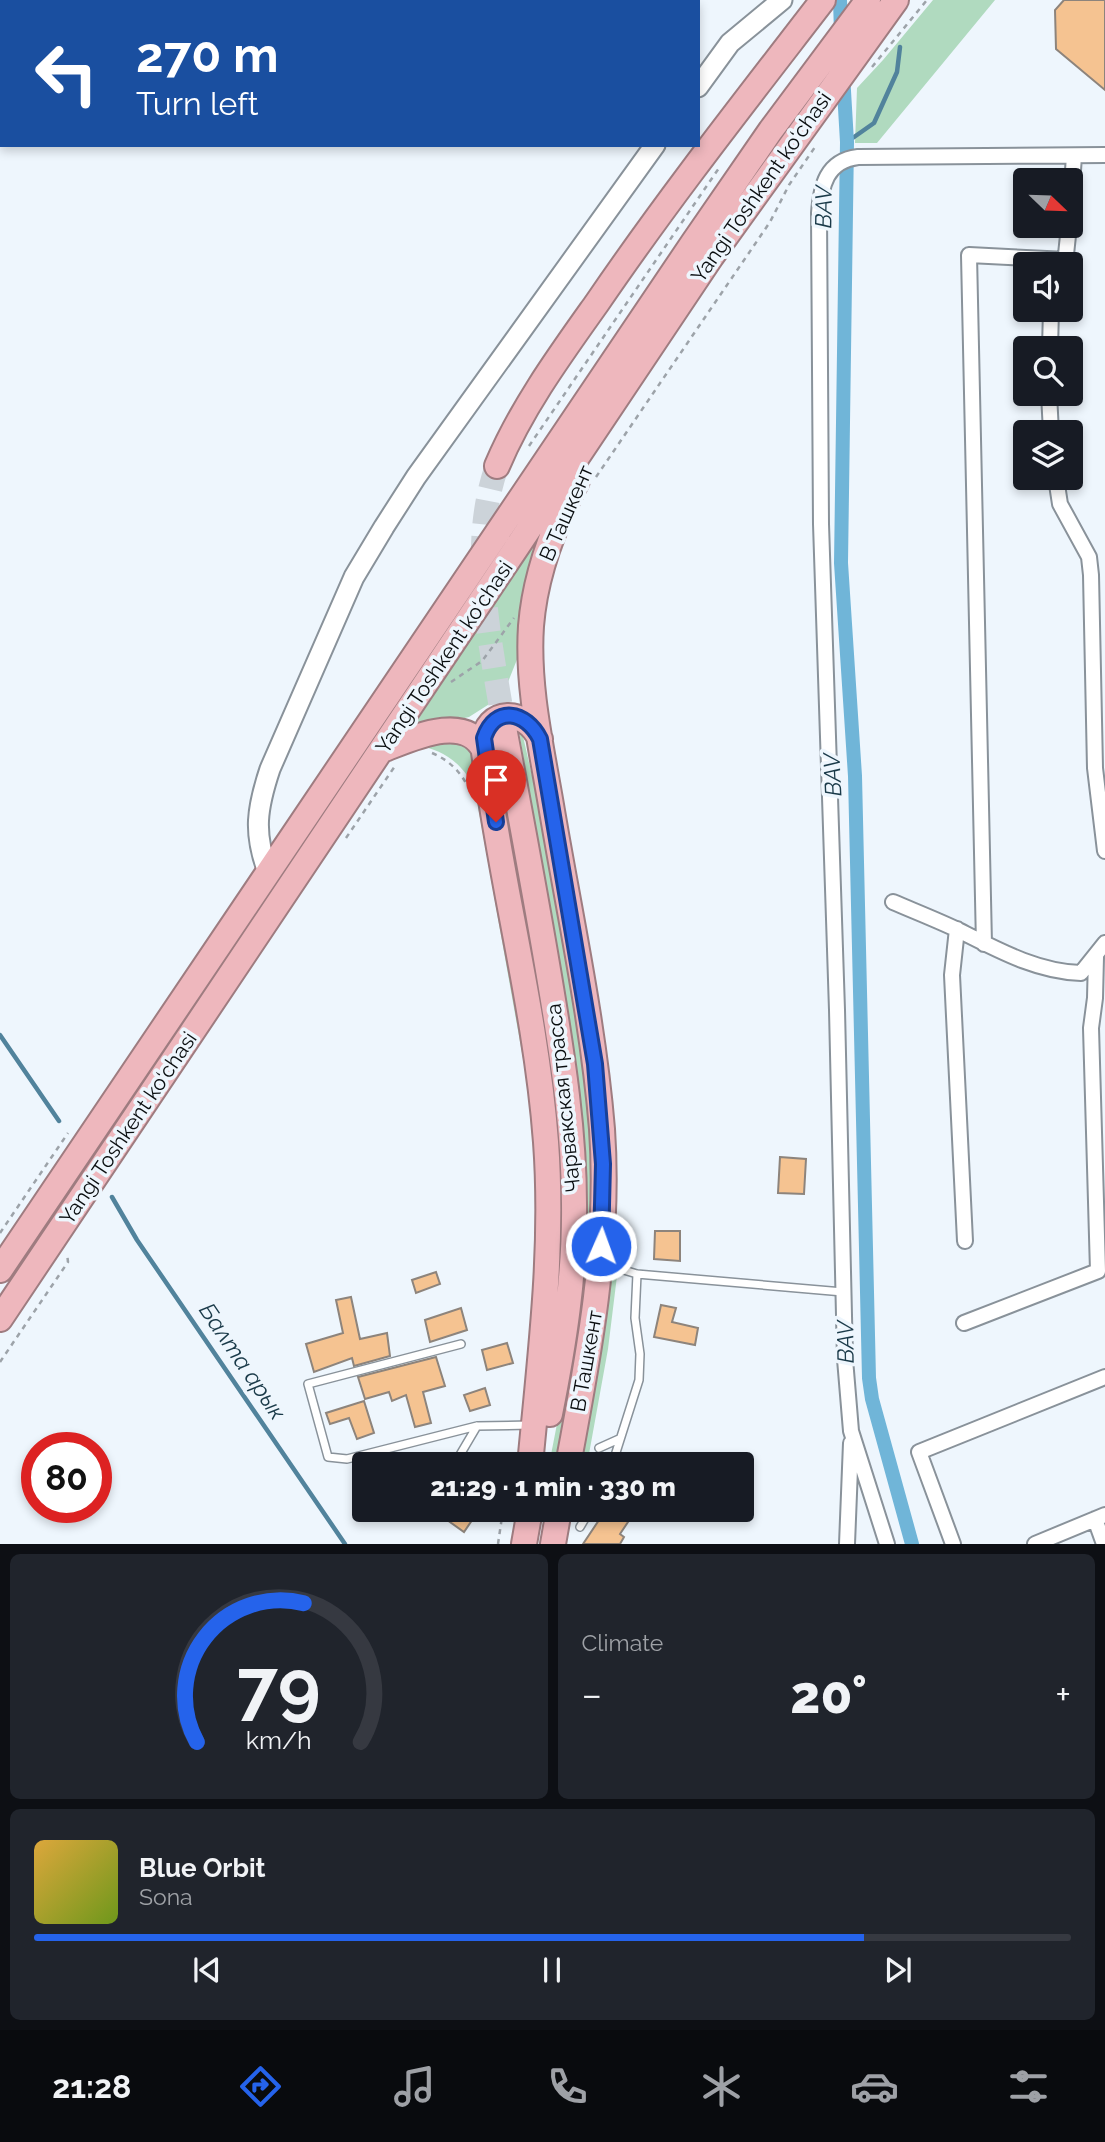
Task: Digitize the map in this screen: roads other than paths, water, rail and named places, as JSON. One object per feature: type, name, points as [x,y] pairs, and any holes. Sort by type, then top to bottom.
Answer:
[{"type":"highway","points":[[497,466],[526,408],[627,258],[823,0]]},
{"type":"highway","name":"Yangi Toshkent ko‘chasi","points":[[0,1319],[711,257],[829,91],[860,64],[895,0]]},
{"type":"highway","name":"Yangi Toshkent ko‘chasi","points":[[0,1270],[693,243],[825,56],[862,9]]},
{"type":"highway","name":"В Ташкент","points":[[570,1452],[591,1341],[600,1263],[603,1175],[598,1096],[590,1031],[540,739],[531,665],[531,624],[541,569],[579,477],[643,376],[711,257]]},
{"type":"highway","points":[[534,1452],[541,1426],[548,1272],[546,1143],[535,1049],[484,738],[488,728],[496,720],[507,715],[527,721],[540,739]]},
{"type":"highway","points":[[382,750],[414,737],[458,730],[475,737],[484,750]]},
{"type":"highway","name":"Чарвакская трасса","points":[[505,733],[558,1032],[573,1167],[573,1253],[569,1304],[541,1426],[540,1452]]},
{"type":"highway","points":[[523,1544],[526,1522]]},
{"type":"highway","points":[[553,1544],[557,1522]]},
{"type":"street","points":[[700,84],[730,43],[782,0]]},
{"type":"street","points":[[268,872],[260,851],[258,833],[258,812],[263,790],[354,577],[416,477],[654,147]]},
{"type":"street","points":[[847,1544],[851,1431],[843,1292],[837,1010],[820,510],[821,187],[832,169],[845,160],[858,157],[1105,155]]},
{"type":"street","points":[[1073,168],[1074,156]]},
{"type":"street","points":[[984,944],[969,256],[1013,259]]},
{"type":"street","points":[[1058,490],[1060,504],[1085,549],[1091,575],[1094,768],[1105,851]]},
{"type":"street","points":[[893,902],[957,929],[984,944],[1049,970],[1081,973]]},
{"type":"street","points":[[957,929],[952,975],[965,1241]]},
{"type":"street","points":[[1081,973],[1105,943]]},
{"type":"street","points":[[964,1323],[1098,1271],[1091,1028],[1096,957]]},
{"type":"street","points":[[1081,973],[1105,1012]]},
{"type":"street","points":[[953,1544],[919,1452],[1105,1377]]},
{"type":"street","points":[[851,1431],[887,1544]]},
{"type":"street","points":[[1035,1544],[1100,1517],[1104,1544]]},
{"type":"lane","points":[[600,1263],[637,1274],[843,1292]]},
{"type":"lane","points":[[616,1452],[639,1380],[640,1354],[635,1318],[637,1274]]},
{"type":"lane","points":[[461,1344],[308,1384],[328,1457],[347,1459],[477,1426],[541,1426]]},
{"type":"lane","points":[[462,1452],[477,1426]]},
{"type":"lane","points":[[599,1448],[619,1439]]},
{"type":"lane","points":[[580,1527],[583,1522]]},
{"type":"waterway","name":"BAV","points":[[840,0],[841,33]]},
{"type":"waterway","points":[[847,142],[874,123],[897,72],[900,47]]},
{"type":"waterway","name":"BAV","points":[[843,74],[847,142],[841,563],[855,776],[869,1378],[872,1399],[912,1544]]},
{"type":"waterway","name":"Балта арык","points":[[0,1035],[59,1121]]},
{"type":"waterway","name":"Балта арык","points":[[112,1197],[137,1240],[345,1544]]},
{"type":"tunnel","points":[[497,466],[488,498],[483,565],[489,633],[505,733]]}]
